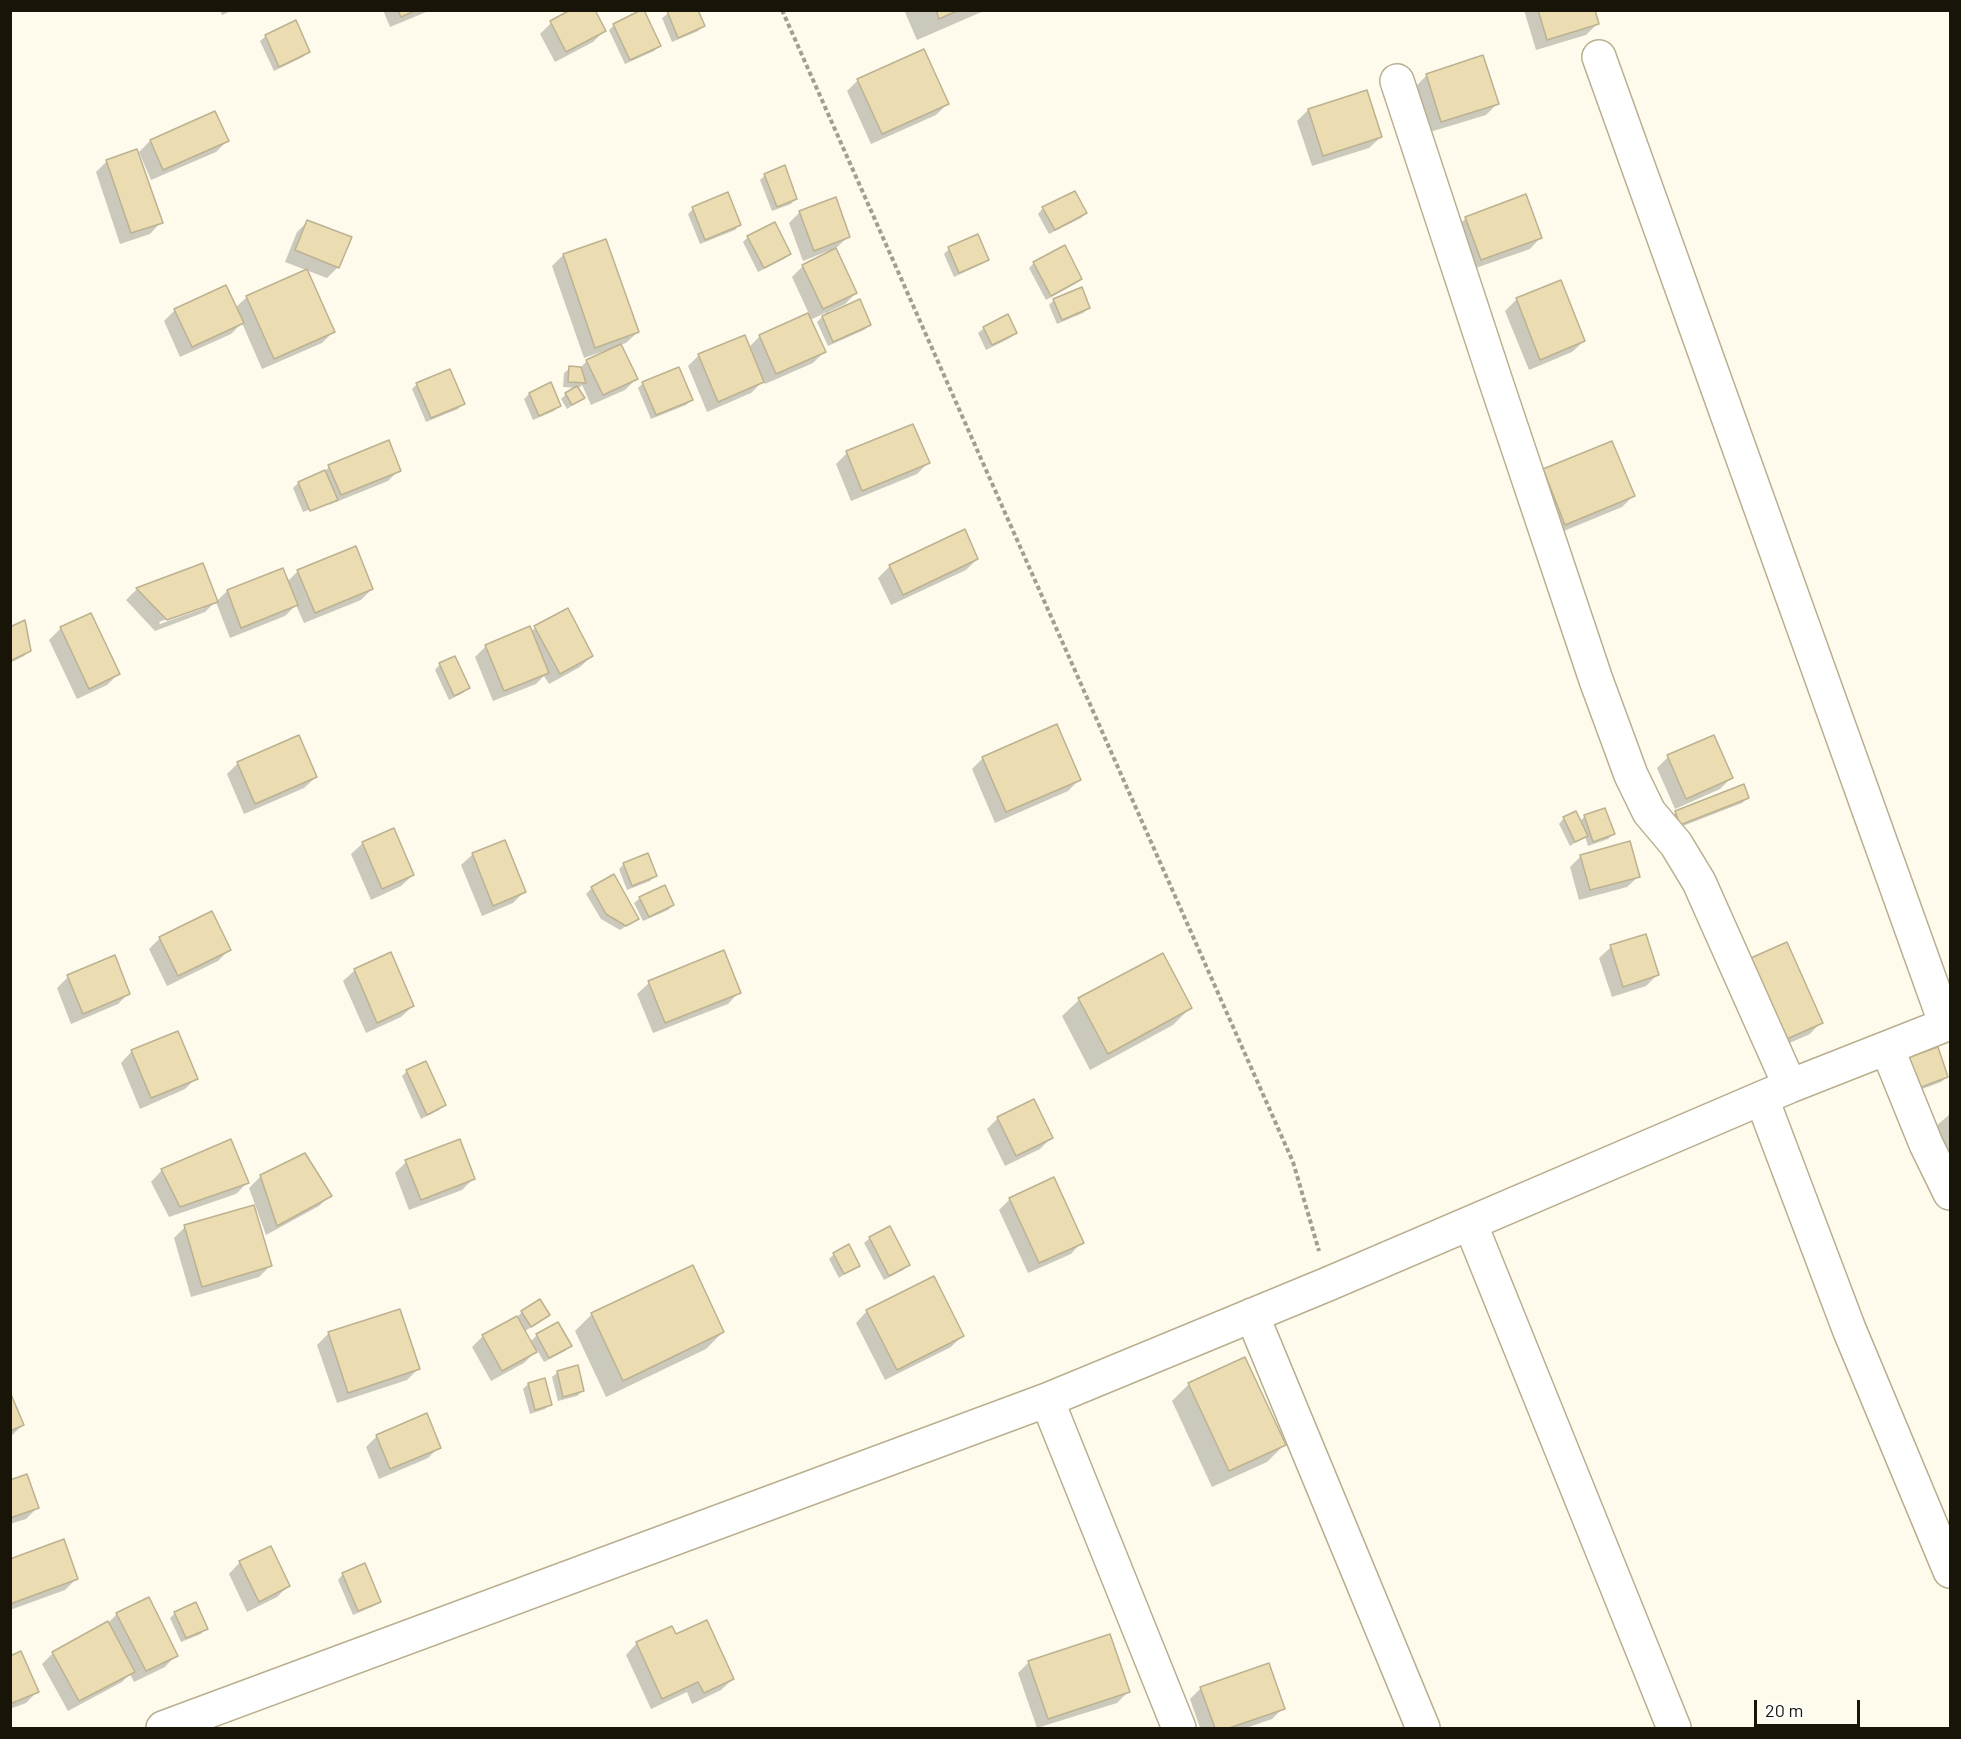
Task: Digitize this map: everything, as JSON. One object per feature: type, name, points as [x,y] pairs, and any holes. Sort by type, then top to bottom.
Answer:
[{"type":"street","points":[[163,1728],[1047,1400],[1328,1284],[1776,1093],[1948,1024],[1599,57]]},
{"type":"street","points":[[1397,81],[1596,680],[1631,775],[1648,812],[1676,844],[1699,882],[1776,1093],[1849,1329],[1950,1571]]},
{"type":"street","points":[[1887,1048],[1926,1144],[1950,1193]]},
{"type":"street","points":[[1470,1223],[1674,1728]]},
{"type":"street","points":[[1252,1315],[1423,1728]]},
{"type":"street","points":[[1047,1400],[1179,1728]]},
{"type":"path","points":[[782,10],[1293,1162],[1328,1284]]},
{"type":"building","points":[[398,10],[417,10],[401,17]]},
{"type":"building","points":[[570,10],[595,10],[606,31],[566,52],[550,21]]},
{"type":"building","points":[[644,10],[661,46],[630,60],[613,24]]},
{"type":"building","points":[[698,10],[705,26],[678,38],[667,11]]},
{"type":"building","points":[[936,10],[959,10],[939,19]]},
{"type":"building","points":[[1538,10],[1595,10],[1599,24],[1547,40]]},
{"type":"building","points":[[296,20],[310,52],[279,67],[265,35]]},
{"type":"building","points":[[924,49],[949,104],[882,134],[857,79]]},
{"type":"building","points":[[1483,55],[1499,104],[1441,122],[1426,74]]},
{"type":"building","points":[[1367,90],[1382,137],[1323,156],[1308,109]]},
{"type":"building","points":[[215,111],[229,141],[163,170],[150,140]]},
{"type":"building","points":[[137,149],[163,223],[131,233],[106,160]]},
{"type":"building","points":[[785,165],[797,199],[777,207],[764,174]]},
{"type":"building","points":[[1075,191],[1087,213],[1055,230],[1042,207]]},
{"type":"building","points":[[728,192],[741,225],[705,240],[692,207]]},
{"type":"building","points":[[1526,194],[1542,238],[1481,260],[1465,217]]},
{"type":"building","points":[[836,197],[850,237],[814,251],[799,211]]},
{"type":"building","points":[[307,220],[352,237],[339,268],[295,250]]},
{"type":"building","points":[[775,222],[791,254],[764,268],[747,236]]},
{"type":"building","points":[[978,234],[989,260],[959,273],[948,247]]},
{"type":"building","points":[[606,239],[639,332],[595,348],[563,254]]},
{"type":"building","points":[[1065,245],[1082,279],[1051,296],[1033,262]]},
{"type":"building","points":[[836,248],[857,293],[823,309],[802,265]]},
{"type":"building","points":[[307,269],[335,332],[274,359],[246,296]]},
{"type":"building","points":[[1561,280],[1585,341],[1540,360],[1516,298]]},
{"type":"building","points":[[226,285],[244,323],[192,347],[174,309]]},
{"type":"building","points":[[1082,287],[1090,308],[1062,320],[1053,299]]},
{"type":"building","points":[[860,299],[871,325],[833,342],[822,316]]},
{"type":"building","points":[[808,313],[826,352],[776,374],[759,335]]},
{"type":"building","points":[[1008,314],[1017,333],[992,345],[983,327]]},
{"type":"building","points":[[745,335],[764,382],[718,402],[698,354]]},
{"type":"building","points":[[621,344],[638,379],[603,395],[586,360]]},
{"type":"building","points":[[569,366],[581,367],[586,383],[568,382]]},
{"type":"building","points":[[679,367],[693,400],[656,415],[642,382]]},
{"type":"building","points":[[450,369],[465,404],[431,418],[416,383]]},
{"type":"building","points":[[551,382],[561,406],[539,416],[529,393]]},
{"type":"building","points":[[577,386],[585,398],[572,405],[565,393]]},
{"type":"building","points":[[913,424],[930,463],[862,491],[846,451]]},
{"type":"building","points":[[389,440],[401,471],[341,495],[328,465]]},
{"type":"building","points":[[1612,441],[1635,496],[1565,525],[1543,469]]},
{"type":"building","points":[[325,470],[338,500],[310,511],[298,482]]},
{"type":"building","points":[[965,529],[978,559],[903,595],[889,565]]},
{"type":"building","points":[[356,546],[373,589],[315,613],[297,570]]},
{"type":"building","points":[[203,563],[218,602],[167,620],[136,588]]},
{"type":"building","points":[[283,568],[298,605],[241,628],[227,590]]},
{"type":"building","points":[[568,608],[593,656],[560,674],[534,626]]},
{"type":"building","points":[[91,613],[120,674],[89,689],[60,627]]},
{"type":"building","points":[[25,620],[31,651],[10,661],[10,627]]},
{"type":"building","points":[[530,626],[549,673],[504,691],[485,645]]},
{"type":"building","points":[[455,656],[470,688],[454,696],[439,663]]},
{"type":"building","points":[[1057,724],[1081,780],[1006,812],[982,757]]},
{"type":"building","points":[[299,735],[317,777],[255,804],[237,762]]},
{"type":"building","points":[[1714,735],[1733,778],[1686,799],[1667,755]]},
{"type":"building","points":[[1744,784],[1749,798],[1680,825],[1675,811]]},
{"type":"building","points":[[1605,808],[1615,834],[1593,842],[1584,815]]},
{"type":"building","points":[[1576,811],[1588,836],[1575,842],[1563,817]]},
{"type":"building","points":[[394,828],[414,875],[382,889],[362,842]]},
{"type":"building","points":[[505,840],[526,892],[493,906],[472,853]]},
{"type":"building","points":[[1630,841],[1640,877],[1590,890],[1580,855]]},
{"type":"building","points":[[648,853],[657,876],[632,886],[623,863]]},
{"type":"building","points":[[614,874],[639,919],[626,926],[606,914],[591,887]]},
{"type":"building","points":[[665,885],[674,905],[649,917],[639,897]]},
{"type":"building","points":[[212,911],[231,950],[178,976],[159,937]]},
{"type":"building","points":[[1646,934],[1659,975],[1623,987],[1610,945]]},
{"type":"building","points":[[1787,942],[1823,1023],[1780,1042],[1744,961]]},
{"type":"building","points":[[724,950],[741,993],[665,1023],[648,981]]},
{"type":"building","points":[[391,952],[414,1006],[377,1023],[354,969]]},
{"type":"building","points":[[1163,953],[1192,1008],[1108,1054],[1078,998]]},
{"type":"building","points":[[115,955],[130,994],[83,1014],[67,975]]},
{"type":"building","points":[[178,1031],[198,1079],[151,1098],[131,1050]]},
{"type":"building","points":[[1938,1047],[1948,1077],[1911,1091],[1901,1060]]},
{"type":"building","points":[[426,1061],[446,1105],[427,1115],[406,1070]]},
{"type":"building","points":[[1034,1099],[1053,1138],[1016,1156],[997,1117]]},
{"type":"building","points":[[231,1139],[249,1183],[180,1207],[161,1169]]},
{"type":"building","points":[[460,1139],[475,1179],[421,1200],[405,1160]]},
{"type":"building","points":[[305,1153],[332,1196],[277,1226],[260,1175]]},
{"type":"building","points":[[1054,1177],[1084,1243],[1039,1263],[1009,1198]]},
{"type":"building","points":[[254,1205],[272,1266],[202,1287],[184,1225]]},
{"type":"building","points":[[890,1226],[910,1265],[889,1276],[869,1237]]},
{"type":"building","points":[[849,1244],[860,1266],[844,1274],[833,1253]]},
{"type":"building","points":[[693,1265],[724,1332],[623,1381],[591,1313]]},
{"type":"building","points":[[934,1276],[964,1336],[897,1370],[866,1310]]},
{"type":"building","points":[[540,1299],[550,1315],[531,1327],[521,1311]]},
{"type":"building","points":[[400,1309],[420,1369],[348,1393],[328,1332]]},
{"type":"building","points":[[517,1316],[537,1352],[502,1371],[482,1335]]},
{"type":"building","points":[[558,1322],[572,1346],[549,1358],[536,1334]]},
{"type":"building","points":[[1245,1357],[1286,1445],[1229,1471],[1188,1383]]},
{"type":"building","points":[[578,1365],[584,1391],[563,1397],[557,1371]]},
{"type":"building","points":[[545,1378],[552,1405],[535,1410],[528,1383]]},
{"type":"building","points":[[10,1392],[24,1425],[10,1431]]},
{"type":"building","points":[[427,1413],[441,1448],[390,1469],[376,1435]]},
{"type":"building","points":[[27,1474],[39,1508],[10,1518],[10,1480]]},
{"type":"building","points":[[64,1539],[78,1579],[10,1604],[10,1559]]},
{"type":"building","points":[[271,1546],[290,1586],[259,1602],[239,1561]]},
{"type":"building","points":[[365,1563],[381,1602],[358,1611],[342,1573]]},
{"type":"building","points":[[149,1597],[178,1656],[146,1671],[116,1613]]},
{"type":"building","points":[[196,1602],[208,1629],[186,1638],[174,1612]]},
{"type":"building","points":[[707,1620],[734,1679],[704,1693],[698,1682],[662,1699],[636,1642],[672,1626],[676,1634]]},
{"type":"building","points":[[108,1621],[135,1672],[79,1701],[52,1652]]},
{"type":"building","points":[[1110,1634],[1130,1692],[1048,1719],[1028,1661]]},
{"type":"building","points":[[21,1651],[39,1692],[10,1704],[10,1656]]},
{"type":"building","points":[[1269,1663],[1285,1709],[1229,1728],[1215,1728],[1200,1687]]}]
